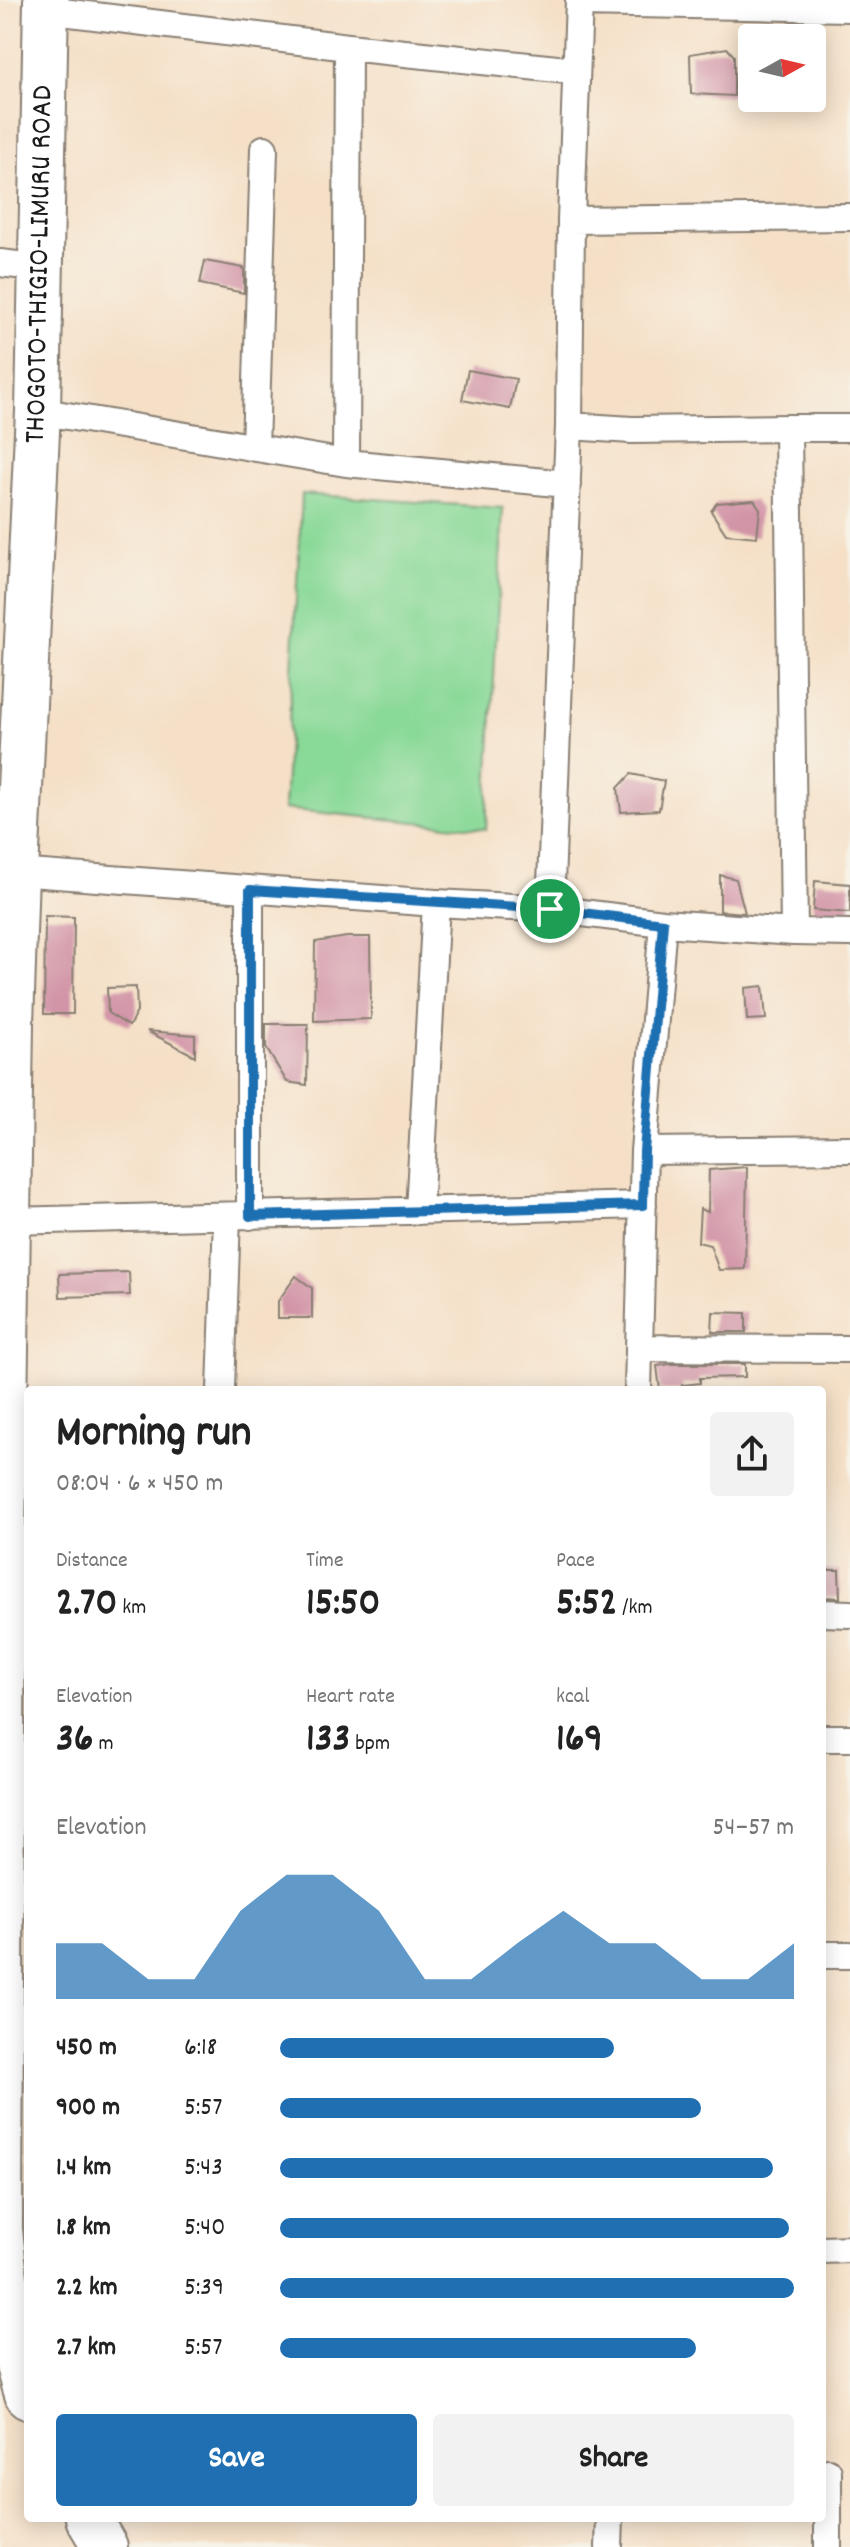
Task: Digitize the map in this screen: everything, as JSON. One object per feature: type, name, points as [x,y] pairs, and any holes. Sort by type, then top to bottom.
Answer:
[{"type":"highway","name":"THOGOTO-THIGIO-LIMURU ROAD","points":[[24,2385],[9,2305],[0,2229],[16,1543],[3,1380],[9,1221],[6,1026],[11,865],[11,716],[38,411],[21,265],[46,5]]},
{"type":"highway","points":[[90,2522],[105,2547]]},
{"type":"street","points":[[550,909],[569,426],[571,220],[579,2],[804,3],[850,8]]},
{"type":"street","points":[[46,5],[348,47],[576,71]]},
{"type":"street","points":[[346,463],[348,47]]},
{"type":"street","points":[[255,448],[264,149]]},
{"type":"street","points":[[571,220],[850,217]]},
{"type":"street","points":[[38,411],[346,463],[567,484]]},
{"type":"street","points":[[569,426],[632,430],[850,428]]},
{"type":"street","points":[[788,428],[794,932]]},
{"type":"street","points":[[11,865],[250,890],[550,909],[663,923],[850,933]]},
{"type":"street","points":[[221,1386],[239,1216],[250,890]]},
{"type":"street","points":[[419,1211],[436,903]]},
{"type":"street","points":[[638,1386],[644,1151],[663,923]]},
{"type":"street","points":[[644,1151],[850,1149]]},
{"type":"street","points":[[9,1221],[643,1205]]},
{"type":"street","points":[[639,1348],[850,1349]]},
{"type":"street","points":[[826,1613],[850,1614]]},
{"type":"street","points":[[826,1738],[850,1738]]},
{"type":"street","points":[[826,1955],[850,1955]]},
{"type":"street","points":[[0,2229],[24,2229]]},
{"type":"street","points":[[826,2250],[850,2249]]},
{"type":"street","points":[[828,2547],[833,2472]]},
{"type":"street","points":[[609,2547],[610,2522]]},
{"type":"green space","points":[[302,494],[503,508],[486,829],[284,809]]},
{"type":"building","points":[[727,48],[734,56],[734,96],[691,94],[690,54]]},
{"type":"building","points":[[205,261],[244,268],[244,293],[200,284]]},
{"type":"building","points":[[468,370],[516,379],[510,409],[462,400]]},
{"type":"building","points":[[754,500],[760,509],[757,537],[726,534],[711,511],[717,503]]},
{"type":"building","points":[[631,774],[664,781],[659,810],[621,812],[618,788]]},
{"type":"building","points":[[720,875],[736,879],[745,913],[720,911]]},
{"type":"building","points":[[815,881],[850,884],[850,913],[813,910]]},
{"type":"building","points":[[45,916],[74,917],[73,1014],[44,1014]]},
{"type":"building","points":[[370,937],[371,1019],[314,1021],[315,942]]},
{"type":"building","points":[[763,986],[766,1019],[747,1020],[745,988]]},
{"type":"building","points":[[136,987],[137,1012],[129,1026],[108,1013],[107,988]]},
{"type":"building","points":[[266,1024],[308,1024],[307,1085],[287,1082],[266,1048]]},
{"type":"building","points":[[147,1031],[195,1035],[195,1056]]},
{"type":"building","points":[[747,1167],[745,1269],[719,1270],[710,1245],[698,1242],[700,1209],[708,1212],[709,1170]]},
{"type":"building","points":[[129,1272],[130,1295],[60,1297],[59,1274]]},
{"type":"building","points":[[296,1276],[312,1288],[312,1318],[278,1318],[278,1301]]},
{"type":"building","points":[[713,1312],[746,1313],[746,1332],[712,1332]]},
{"type":"building","points":[[745,1364],[745,1377],[700,1378],[700,1383],[660,1386],[657,1366]]},
{"type":"building","points":[[826,1570],[839,1570],[840,1598],[826,1597]]},
{"type":"route","points":[[250,890],[550,909],[663,923],[644,1151],[643,1205],[250,1216],[250,890]]}]
